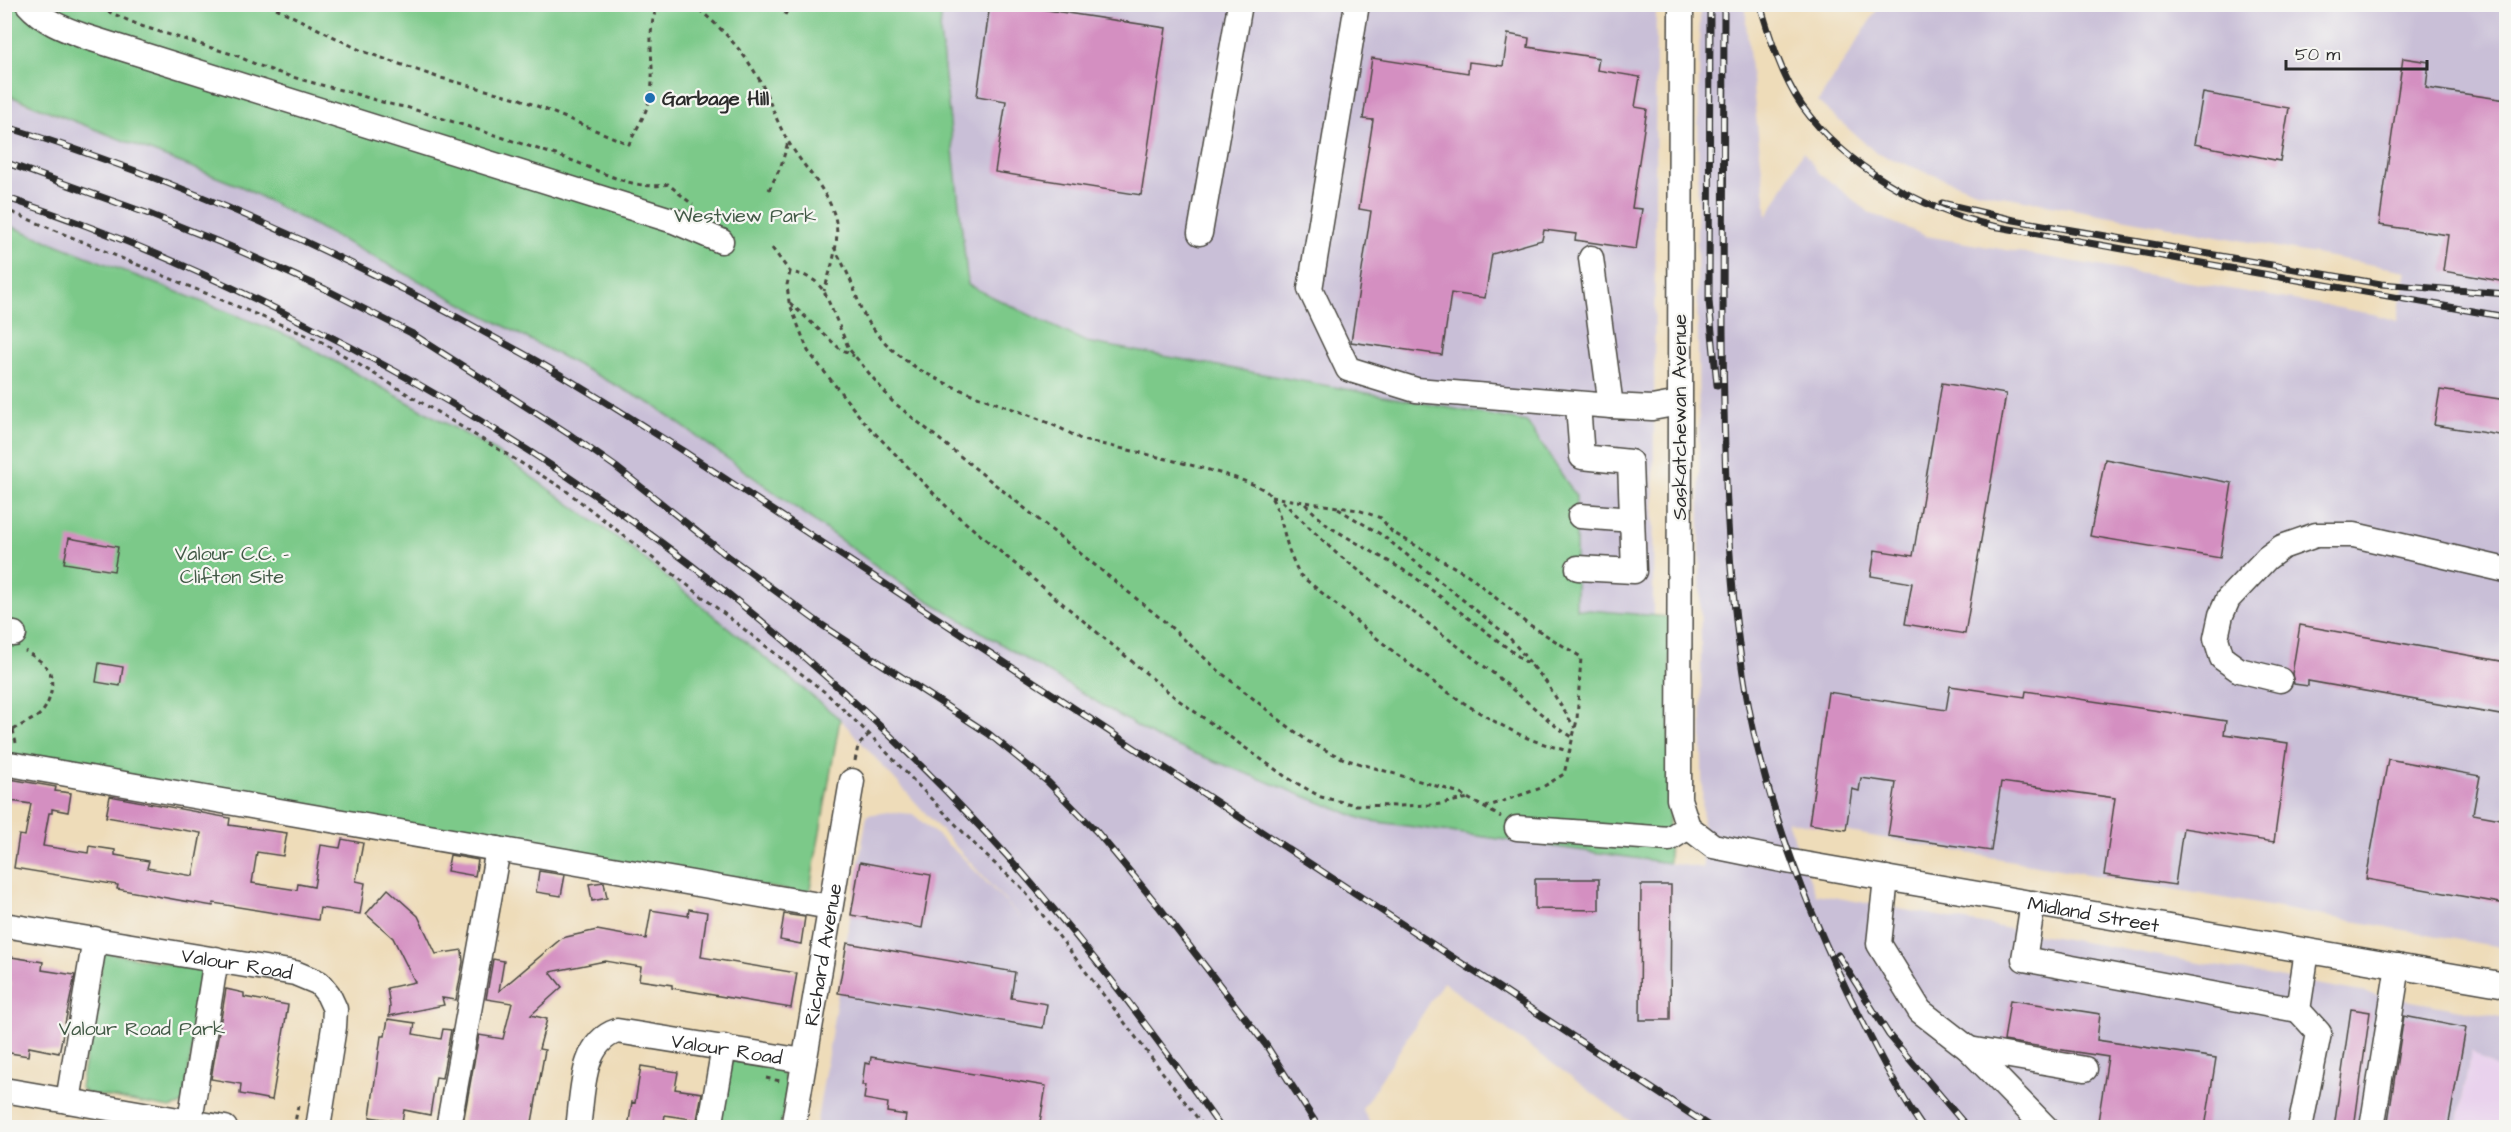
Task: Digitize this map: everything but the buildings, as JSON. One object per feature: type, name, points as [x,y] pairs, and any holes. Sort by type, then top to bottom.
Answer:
[{"type":"street","points":[[28,4],[38,16],[63,29],[86,37],[674,221],[721,241]]},
{"type":"street","points":[[1200,233],[1240,4]]},
{"type":"street","points":[[1357,4],[1310,289],[1348,369],[1416,390],[1578,405],[1652,408],[1679,403]]},
{"type":"street","name":"Saskatchewan Avenue","points":[[1680,4],[1679,799],[1688,827]]},
{"type":"street","points":[[1591,258],[1611,405]]},
{"type":"street","points":[[1578,405],[1582,457],[1630,462],[1634,571],[1578,568]]},
{"type":"street","points":[[1580,516],[1632,520]]},
{"type":"street","points":[[2280,680],[2239,670],[2222,658],[2216,638],[2221,615],[2228,599],[2267,558],[2282,547],[2316,535],[2354,535],[2506,570]]},
{"type":"street","points":[[4,763],[830,907]]},
{"type":"street","name":"Richard Avenue","points":[[793,1128],[852,781]]},
{"type":"street","points":[[1517,828],[1669,839],[1688,827]]},
{"type":"street","name":"Midland Street","points":[[1688,827],[1713,846],[2506,985]]},
{"type":"street","points":[[448,1128],[498,849]]},
{"type":"street","points":[[1886,878],[1879,944],[1920,1011],[1969,1049],[2046,1128]]},
{"type":"street","points":[[2032,903],[2024,959],[2298,1010],[2319,1033],[2300,1128]]},
{"type":"street","name":"Valour Road","points":[[4,925],[216,959],[306,976],[320,983],[328,994],[335,1016],[318,1128]]},
{"type":"street","points":[[68,1101],[95,939]]},
{"type":"street","points":[[2298,1010],[2307,951]]},
{"type":"street","points":[[190,1121],[216,959]]},
{"type":"street","points":[[2372,1128],[2398,966]]},
{"type":"street","name":"Valour Road","points":[[578,1128],[591,1055],[600,1042],[611,1033],[626,1031],[804,1061]]},
{"type":"street","points":[[710,1128],[724,1047]]},
{"type":"street","points":[[1969,1049],[2085,1070]]},
{"type":"street","points":[[4,1090],[225,1128]]},
{"type":"path","points":[[91,4],[141,26],[324,85],[470,127],[596,171],[654,187],[668,184],[700,212]]},
{"type":"path","points":[[268,4],[362,51],[437,77],[520,99],[629,144],[650,98],[653,62],[651,25],[659,4]]},
{"type":"path","points":[[692,4],[729,36],[758,79],[788,142],[814,176],[831,207],[835,216],[834,247],[824,291]]},
{"type":"path","points":[[785,15],[790,4]]},
{"type":"path","points":[[769,190],[781,166],[788,142]]},
{"type":"path","points":[[4,210],[320,341],[564,489],[826,693],[869,734],[982,852],[1022,888],[1205,1128]]},
{"type":"path","points":[[834,247],[865,317],[890,350],[918,370],[969,394],[1014,408],[1065,430],[1082,440],[1222,474],[1258,487],[1270,497],[1281,500],[1358,510],[1381,518],[1392,532],[1468,575],[1525,622],[1581,657],[1576,729],[1564,774],[1540,789],[1486,807]]},
{"type":"path","points":[[772,248],[790,272],[809,278],[824,291],[837,324],[856,357],[892,401],[1309,742],[1344,759],[1457,792],[1486,807],[1517,828]]},
{"type":"path","points":[[790,272],[787,285],[789,302],[808,351],[829,381],[864,422],[948,508],[1119,652],[1240,746],[1321,797],[1356,805],[1436,805],[1469,798]]},
{"type":"path","points":[[789,302],[839,348],[856,357]]},
{"type":"path","points":[[1270,497],[1300,575],[1444,689],[1484,716],[1525,737],[1571,752]]},
{"type":"path","points":[[1281,500],[1336,553],[1493,673],[1558,728],[1574,738]]},
{"type":"path","points":[[1304,504],[1328,526],[1412,575],[1539,672]]},
{"type":"path","points":[[1337,508],[1382,535],[1478,609],[1508,636],[1539,672],[1576,729]]},
{"type":"path","points":[[12,638],[41,662],[50,674],[51,690],[48,703],[40,715],[13,730]]},
{"type":"path","points":[[852,781],[858,746],[869,734]]},
{"type":"shaded area","points":[[942,4],[1656,5],[1653,616],[1576,610],[1576,496],[1527,422],[1086,342],[968,285],[940,32]]},
{"type":"shaded area","points":[[1700,5],[1746,5],[1767,217],[1803,151],[1818,172],[1870,213],[1926,236],[2373,314],[2397,321],[2406,271],[1976,191],[1876,153],[1818,102],[1880,5],[2506,5],[2506,948],[1787,821],[1816,894],[2506,1018],[2506,1075],[2471,1051],[2457,1127],[1638,1127],[1443,982],[1362,1109],[1372,1127],[816,1127],[867,815],[888,812],[913,814],[963,858],[1026,924],[840,719],[626,544],[492,449],[291,337],[5,224],[5,95],[242,187],[653,405],[903,585],[1365,820],[1703,868],[1697,240]]},
{"type":"shaded area","points":[[2471,1051],[2506,1075],[2506,1127],[2457,1128]]},
{"type":"green space","name":"Westview Park","points":[[4,5],[942,5],[940,32],[968,285],[1086,342],[1527,422],[1576,496],[1576,609],[1670,617],[1669,863],[1365,820],[1158,739],[903,585],[653,405],[242,187],[5,94]]},
{"type":"green space","name":"Valour C.C. - Clifton Site","points":[[5,224],[291,337],[492,449],[626,544],[840,719],[809,894],[5,758]]},
{"type":"green space","name":"Valour Road Park","points":[[104,952],[204,970],[184,1101],[180,1105],[170,1108],[86,1093],[80,1087]]},
{"type":"green space","points":[[732,1059],[775,1067],[781,1072],[787,1087],[780,1127],[716,1128]]},
{"type":"railway","points":[[1710,4],[1709,301],[1717,385]]},
{"type":"railway","points":[[1724,4],[1725,467],[1734,602],[1746,692],[1763,771],[1774,809],[1816,922],[1875,1046],[1902,1096],[1923,1128]]},
{"type":"railway","points":[[1760,4],[1772,44],[1788,83],[1802,106],[1820,128],[1863,166],[1913,197],[1939,209],[1993,226],[2506,317]]},
{"type":"railway","points":[[4,126],[134,170],[322,249],[444,310],[595,395],[1712,1128]]},
{"type":"railway","points":[[4,162],[149,214],[229,246],[325,289],[411,333],[569,434],[616,467],[725,554],[822,625],[989,734],[1048,782],[1097,832],[1160,908],[1266,1045],[1319,1128]]},
{"type":"railway","points":[[4,197],[115,237],[188,267],[390,368],[484,423],[575,482],[663,544],[749,611],[831,681],[911,756],[987,834],[1109,977],[1221,1128]]},
{"type":"railway","points":[[1942,203],[2014,220],[2381,284],[2506,294]]},
{"type":"railway","points":[[1838,955],[1889,1035],[1968,1128]]},
{"type":"place","name":"Garbage Hill","points":[[650,98]]}]
